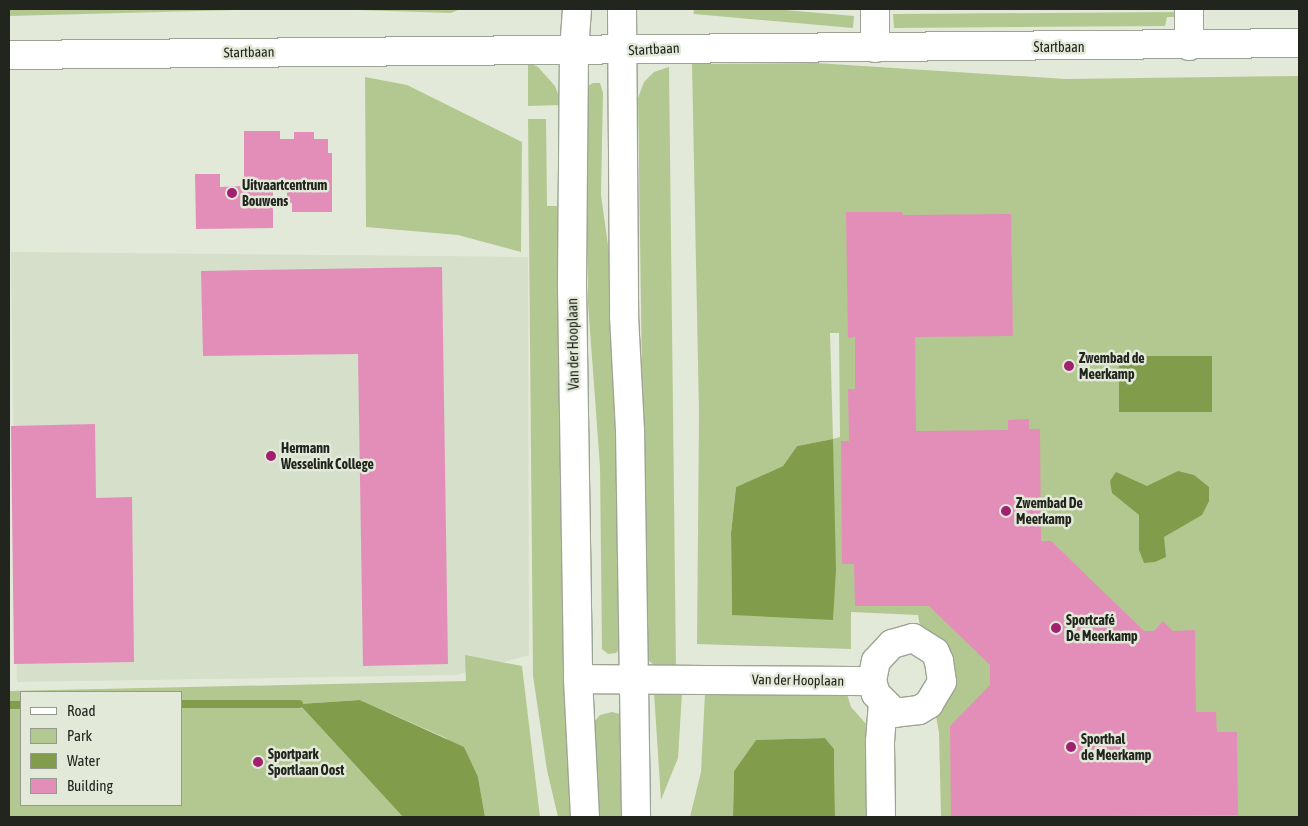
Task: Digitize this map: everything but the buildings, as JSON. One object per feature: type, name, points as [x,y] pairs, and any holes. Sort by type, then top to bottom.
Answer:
[{"type":"street","name":"Van der Hooplaan","points":[[577,9],[574,51],[572,287],[578,680],[585,817]]},
{"type":"street","points":[[622,9],[636,817]]},
{"type":"street","points":[[875,9],[875,48]]},
{"type":"street","points":[[1189,9],[1189,46]]},
{"type":"street","name":"Startbaan","points":[[9,55],[522,48],[574,51],[692,47],[1189,46],[1299,43]]},
{"type":"street","name":"Van der Hooplaan","points":[[578,680],[633,679],[887,699],[880,742],[881,817]]},
{"type":"shaded area","name":"Hermann Wesselink College","points":[[11,252],[528,257],[529,655],[456,675],[17,682]]},
{"type":"green space","points":[[9,9],[279,9],[9,16]]},
{"type":"green space","points":[[326,9],[460,9],[451,13]]},
{"type":"green space","points":[[694,9],[774,9],[854,16],[853,28],[694,14]]},
{"type":"green space","points":[[1177,12],[1175,17],[1167,17],[1165,26],[894,28],[893,14]]},
{"type":"green space","points":[[528,62],[538,67],[555,86],[562,105],[528,106]]},
{"type":"green space","name":"Zwembad de Meerkamp","points":[[816,63],[1066,79],[1299,76],[1299,817],[941,817],[939,733],[918,615],[851,612],[851,649],[697,644],[699,414],[692,64]],"holes":[[[830,333],[839,333],[840,437],[833,439]],[[833,439],[732,615],[731,533],[736,487],[783,466],[797,446]]]},
{"type":"green space","points":[[669,67],[676,669],[656,667],[646,658],[638,98],[644,82],[654,72]]},
{"type":"green space","points":[[365,77],[407,85],[522,142],[521,252],[458,235],[366,227]]},
{"type":"green space","points":[[593,83],[600,83],[603,93],[601,195],[616,303],[620,648],[616,653],[608,654],[602,649],[600,467],[588,303],[586,87]]},
{"type":"green space","points":[[528,119],[546,119],[547,206],[557,206],[557,216],[564,216],[571,817],[558,817],[547,770],[533,676]]},
{"type":"green space","points":[[465,655],[522,666],[540,817],[485,817],[478,777],[446,738],[360,700],[299,704],[403,817],[9,817],[9,691],[466,681]]},
{"type":"green space","points":[[846,691],[851,707],[868,726],[890,817],[835,817],[834,749],[825,738],[756,740],[734,771],[733,817],[690,817],[701,772],[705,693]]},
{"type":"green space","points":[[654,693],[682,693],[678,758],[661,800]]},
{"type":"green space","points":[[612,712],[624,715],[627,817],[598,817],[594,722],[600,715]]},
{"type":"water","points":[[1119,356],[1212,356],[1212,412],[1119,412]]},
{"type":"water","points":[[833,439],[836,570],[833,620],[732,615],[731,533],[736,487],[783,466],[797,446]]},
{"type":"water","points":[[1178,471],[1194,475],[1209,487],[1209,501],[1202,515],[1164,537],[1166,557],[1155,562],[1144,563],[1139,550],[1139,515],[1112,493],[1110,481],[1116,472],[1147,486]]},
{"type":"water","points":[[360,700],[464,747],[478,777],[485,817],[403,817],[299,704]]},
{"type":"water","points":[[825,738],[834,749],[835,817],[733,817],[734,771],[756,740]]},
{"type":"waterway","points":[[182,704],[299,704]]},
{"type":"waterway","points":[[9,705],[20,705]]},
{"type":"place","name":"Uitvaartcentrum Bouwens","points":[[232,193]]},
{"type":"place","name":"Zwembad de Meerkamp","points":[[1069,366]]},
{"type":"place","name":"Hermann Wesselink College","points":[[271,456]]},
{"type":"place","name":"Zwembad De Meerkamp","points":[[1006,511]]},
{"type":"place","name":"Sportcafé De Meerkamp","points":[[1056,628]]},
{"type":"place","name":"Sporthal de Meerkamp","points":[[1071,747]]},
{"type":"place","name":"Sportpark Sportlaan Oost","points":[[258,762]]}]
